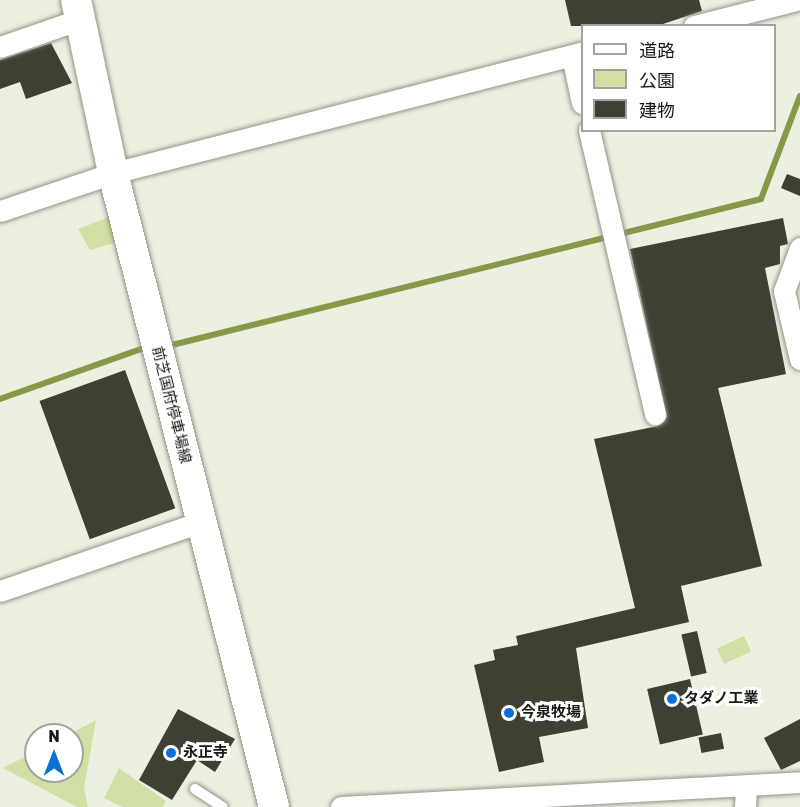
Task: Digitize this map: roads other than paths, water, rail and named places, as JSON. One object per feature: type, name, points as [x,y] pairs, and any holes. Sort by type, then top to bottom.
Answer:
[{"type":"main road","name":"前芝国府停車場線","points":[[78,9],[113,173],[274,807]]},
{"type":"street","points":[[702,24],[796,0]]},
{"type":"street","points":[[0,47],[78,9]]},
{"type":"street","points":[[0,212],[113,173],[577,54],[581,92]]},
{"type":"street","points":[[589,132],[655,414]]},
{"type":"street","points":[[800,248],[784,291],[800,359]]},
{"type":"street","points":[[0,591],[200,522]]},
{"type":"street","points":[[341,807],[800,782]]},
{"type":"street","points":[[745,807],[746,786]]},
{"type":"lane","points":[[195,789],[223,807]]},
{"type":"waterway","points":[[168,346],[761,199],[800,96]]},
{"type":"waterway","points":[[0,399],[150,346]]},
{"type":"place","name":"タダノ工業","points":[[672,699]]},
{"type":"place","name":"今泉牧場","points":[[509,713]]},
{"type":"place","name":"永正寺","points":[[171,753]]}]
